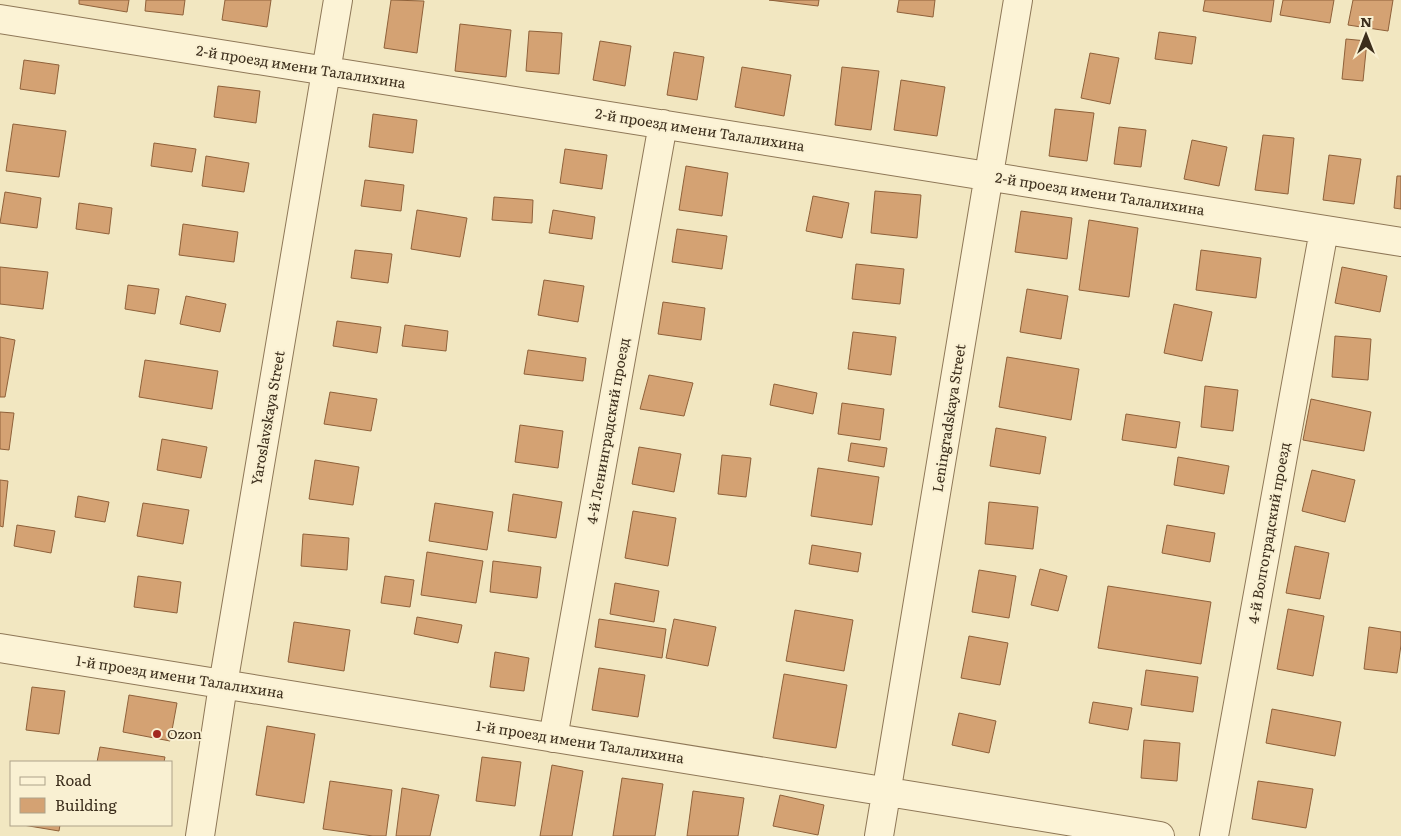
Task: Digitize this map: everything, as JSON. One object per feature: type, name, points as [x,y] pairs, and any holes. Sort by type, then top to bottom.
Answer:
[{"type":"street","name":"Yaroslavskaya Street","points":[[200,836],[223,684],[338,0]]},
{"type":"street","name":"Leningradskaya Street","points":[[879,836],[1018,0]]},
{"type":"street","name":"2-й проезд имени Талалихина","points":[[0,19],[1401,242]]},
{"type":"street","name":"4-й Ленинградский проезд","points":[[553,738],[663,124]]},
{"type":"street","name":"4-й Волгоградский проезд","points":[[1214,836],[1324,230]]},
{"type":"street","name":"1-й проезд имени Талалихина","points":[[0,648],[1160,836]]},
{"type":"building","points":[[79,0],[129,0],[127,12],[79,4]]},
{"type":"building","points":[[146,0],[185,0],[183,15],[145,11]]},
{"type":"building","points":[[225,0],[271,0],[267,27],[222,20]]},
{"type":"building","points":[[391,0],[424,1],[417,53],[384,48]]},
{"type":"building","points":[[769,0],[819,0],[818,6]]},
{"type":"building","points":[[899,0],[935,0],[933,17],[897,12]]},
{"type":"building","points":[[1205,0],[1274,0],[1271,22],[1203,11]]},
{"type":"building","points":[[1283,0],[1334,0],[1330,23],[1280,15]]},
{"type":"building","points":[[1353,0],[1393,0],[1388,31],[1348,25]]},
{"type":"building","points":[[460,24],[511,30],[506,77],[455,71]]},
{"type":"building","points":[[529,31],[562,33],[559,74],[526,71]]},
{"type":"building","points":[[1159,32],[1196,37],[1192,64],[1155,59]]},
{"type":"building","points":[[1346,39],[1367,41],[1363,81],[1342,79]]},
{"type":"building","points":[[600,41],[631,46],[625,86],[593,80]]},
{"type":"building","points":[[674,52],[704,57],[697,100],[667,95]]},
{"type":"building","points":[[1090,53],[1119,58],[1110,104],[1081,98]]},
{"type":"building","points":[[24,60],[59,65],[55,94],[20,89]]},
{"type":"building","points":[[742,67],[791,75],[784,116],[735,107]]},
{"type":"building","points":[[842,67],[879,71],[871,130],[835,125]]},
{"type":"building","points":[[901,80],[945,87],[937,136],[894,130]]},
{"type":"building","points":[[218,86],[260,91],[256,123],[214,117]]},
{"type":"building","points":[[1055,109],[1094,113],[1087,161],[1049,156]]},
{"type":"building","points":[[373,114],[417,120],[413,153],[369,147]]},
{"type":"building","points":[[13,124],[66,131],[59,177],[6,171]]},
{"type":"building","points":[[1119,127],[1146,130],[1141,167],[1114,164]]},
{"type":"building","points":[[1263,135],[1294,138],[1288,194],[1255,190]]},
{"type":"building","points":[[1192,140],[1227,147],[1219,186],[1184,179]]},
{"type":"building","points":[[154,143],[196,149],[192,172],[151,166]]},
{"type":"building","points":[[565,149],[607,155],[602,189],[560,183]]},
{"type":"building","points":[[1329,155],[1361,159],[1354,204],[1323,200]]},
{"type":"building","points":[[206,156],[249,163],[244,192],[202,186]]},
{"type":"building","points":[[686,166],[728,173],[722,216],[679,210]]},
{"type":"building","points":[[1397,176],[1401,176],[1401,209],[1394,208]]},
{"type":"building","points":[[365,180],[404,185],[401,211],[361,206]]},
{"type":"building","points":[[875,191],[921,195],[917,238],[871,233]]},
{"type":"building","points":[[5,192],[41,198],[37,228],[0,223]]},
{"type":"building","points":[[813,196],[849,203],[842,238],[806,231]]},
{"type":"building","points":[[494,197],[533,200],[532,223],[492,220]]},
{"type":"building","points":[[79,203],[112,208],[109,234],[76,229]]},
{"type":"building","points":[[417,210],[467,218],[460,257],[411,249]]},
{"type":"building","points":[[553,210],[595,217],[592,239],[549,233]]},
{"type":"building","points":[[1021,211],[1072,218],[1067,259],[1015,252]]},
{"type":"building","points":[[1089,220],[1138,228],[1129,297],[1079,290]]},
{"type":"building","points":[[183,224],[238,232],[234,262],[179,255]]},
{"type":"building","points":[[677,229],[727,236],[722,269],[672,262]]},
{"type":"building","points":[[355,250],[392,254],[388,283],[351,278]]},
{"type":"building","points":[[1201,250],[1261,258],[1256,298],[1196,290]]},
{"type":"building","points":[[856,264],[904,269],[900,304],[852,299]]},
{"type":"building","points":[[0,267],[48,272],[43,309],[0,304]]},
{"type":"building","points":[[1342,267],[1387,276],[1380,312],[1335,303]]},
{"type":"building","points":[[544,280],[584,286],[578,322],[538,315]]},
{"type":"building","points":[[128,285],[159,289],[155,314],[125,309]]},
{"type":"building","points":[[1027,289],[1068,296],[1061,339],[1020,332]]},
{"type":"building","points":[[186,296],[226,304],[220,332],[180,324]]},
{"type":"building","points":[[663,302],[705,308],[701,340],[658,334]]},
{"type":"building","points":[[1174,304],[1212,312],[1202,361],[1164,353]]},
{"type":"building","points":[[337,321],[381,327],[377,353],[333,346]]},
{"type":"building","points":[[405,325],[448,331],[446,351],[402,346]]},
{"type":"building","points":[[853,332],[896,337],[891,375],[848,369]]},
{"type":"building","points":[[1335,336],[1371,339],[1368,380],[1332,377]]},
{"type":"building","points":[[0,337],[15,340],[5,397],[0,397]]},
{"type":"building","points":[[528,350],[586,358],[583,381],[524,374]]},
{"type":"building","points":[[1007,357],[1079,369],[1071,420],[999,407]]},
{"type":"building","points":[[145,360],[218,371],[212,409],[139,397]]},
{"type":"building","points":[[649,375],[693,383],[684,416],[640,409]]},
{"type":"building","points":[[774,384],[817,393],[813,414],[770,405]]},
{"type":"building","points":[[1205,386],[1238,390],[1233,431],[1201,427]]},
{"type":"building","points":[[330,392],[377,399],[371,431],[324,424]]},
{"type":"building","points":[[1311,399],[1371,412],[1364,451],[1303,440]]},
{"type":"building","points":[[842,403],[884,409],[880,440],[838,434]]},
{"type":"building","points":[[0,412],[14,413],[9,450],[0,449]]},
{"type":"building","points":[[1126,414],[1180,422],[1176,448],[1122,440]]},
{"type":"building","points":[[520,425],[563,431],[558,468],[515,462]]},
{"type":"building","points":[[996,428],[1046,437],[1040,474],[990,466]]},
{"type":"building","points":[[162,439],[207,447],[201,478],[157,470]]},
{"type":"building","points":[[851,443],[887,448],[884,467],[848,461]]},
{"type":"building","points":[[639,447],[681,454],[674,492],[632,484]]},
{"type":"building","points":[[722,455],[751,458],[746,497],[718,494]]},
{"type":"building","points":[[1178,457],[1229,466],[1224,494],[1174,485]]},
{"type":"building","points":[[315,460],[359,467],[353,505],[309,499]]},
{"type":"building","points":[[818,468],[879,477],[872,525],[811,516]]},
{"type":"building","points":[[1312,470],[1355,480],[1345,522],[1302,511]]},
{"type":"building","points":[[0,480],[8,481],[3,527],[0,526]]},
{"type":"building","points":[[513,494],[562,502],[556,538],[508,531]]},
{"type":"building","points":[[78,496],[109,502],[105,522],[75,517]]},
{"type":"building","points":[[989,502],[1038,507],[1033,549],[985,544]]},
{"type":"building","points":[[143,503],[189,510],[183,544],[137,536]]},
{"type":"building","points":[[435,503],[493,512],[487,550],[429,541]]},
{"type":"building","points":[[633,511],[676,518],[668,566],[625,558]]},
{"type":"building","points":[[17,525],[55,531],[51,553],[14,546]]},
{"type":"building","points":[[1167,525],[1215,533],[1210,562],[1162,553]]},
{"type":"building","points":[[303,534],[349,538],[347,570],[301,566]]},
{"type":"building","points":[[812,545],[861,553],[858,572],[809,564]]},
{"type":"building","points":[[1295,546],[1329,553],[1320,599],[1286,593]]},
{"type":"building","points":[[427,552],[483,561],[476,603],[421,595]]},
{"type":"building","points":[[493,561],[541,567],[537,598],[490,592]]},
{"type":"building","points":[[1040,569],[1067,576],[1058,611],[1031,605]]},
{"type":"building","points":[[979,570],[1016,576],[1009,618],[972,612]]},
{"type":"building","points":[[138,576],[181,582],[177,613],[134,607]]},
{"type":"building","points":[[385,576],[414,580],[410,607],[381,603]]},
{"type":"building","points":[[615,583],[659,591],[654,622],[610,614]]},
{"type":"building","points":[[1108,586],[1211,602],[1201,664],[1098,648]]},
{"type":"building","points":[[1288,609],[1324,616],[1313,676],[1277,669]]},
{"type":"building","points":[[795,610],[853,620],[844,671],[786,661]]},
{"type":"building","points":[[417,617],[462,625],[458,643],[414,634]]},
{"type":"building","points":[[599,619],[666,629],[662,658],[595,647]]},
{"type":"building","points":[[674,619],[716,627],[708,666],[666,658]]},
{"type":"building","points":[[294,622],[350,630],[344,671],[288,662]]},
{"type":"building","points":[[1369,627],[1401,632],[1397,673],[1364,669]]},
{"type":"building","points":[[969,636],[1008,643],[1000,685],[961,678]]},
{"type":"building","points":[[495,652],[529,658],[524,691],[490,687]]},
{"type":"building","points":[[599,668],[645,675],[638,717],[592,710]]},
{"type":"building","points":[[1146,670],[1198,677],[1193,712],[1141,705]]},
{"type":"building","points":[[784,674],[847,685],[836,748],[773,738]]},
{"type":"building","points":[[32,687],[65,691],[59,734],[26,730]]},
{"type":"building","points":[[129,695],[177,703],[170,741],[123,732]]},
{"type":"building","points":[[1093,702],[1132,708],[1128,730],[1089,723]]},
{"type":"building","points":[[1272,709],[1341,722],[1335,756],[1266,743]]},
{"type":"building","points":[[959,713],[996,721],[989,753],[952,745]]},
{"type":"building","points":[[267,726],[315,734],[304,803],[256,795]]},
{"type":"building","points":[[1144,740],[1180,743],[1177,781],[1141,778]]},
{"type":"building","points":[[100,747],[165,757],[164,761],[97,761]]},
{"type":"building","points":[[482,757],[521,762],[515,806],[476,801]]},
{"type":"building","points":[[552,765],[583,771],[572,836],[540,836]]},
{"type":"building","points":[[622,778],[663,784],[655,836],[613,836]]},
{"type":"building","points":[[330,781],[392,790],[386,836],[323,829]]},
{"type":"building","points":[[1258,781],[1313,789],[1306,828],[1252,819]]},
{"type":"building","points":[[402,788],[439,795],[430,836],[396,836]]},
{"type":"building","points":[[693,791],[744,798],[738,836],[687,836]]},
{"type":"building","points":[[780,795],[824,805],[818,835],[773,826]]},
{"type":"building","points":[[29,826],[60,826],[59,831]]},
{"type":"place","name":"Ozon","points":[[157,734]]}]
